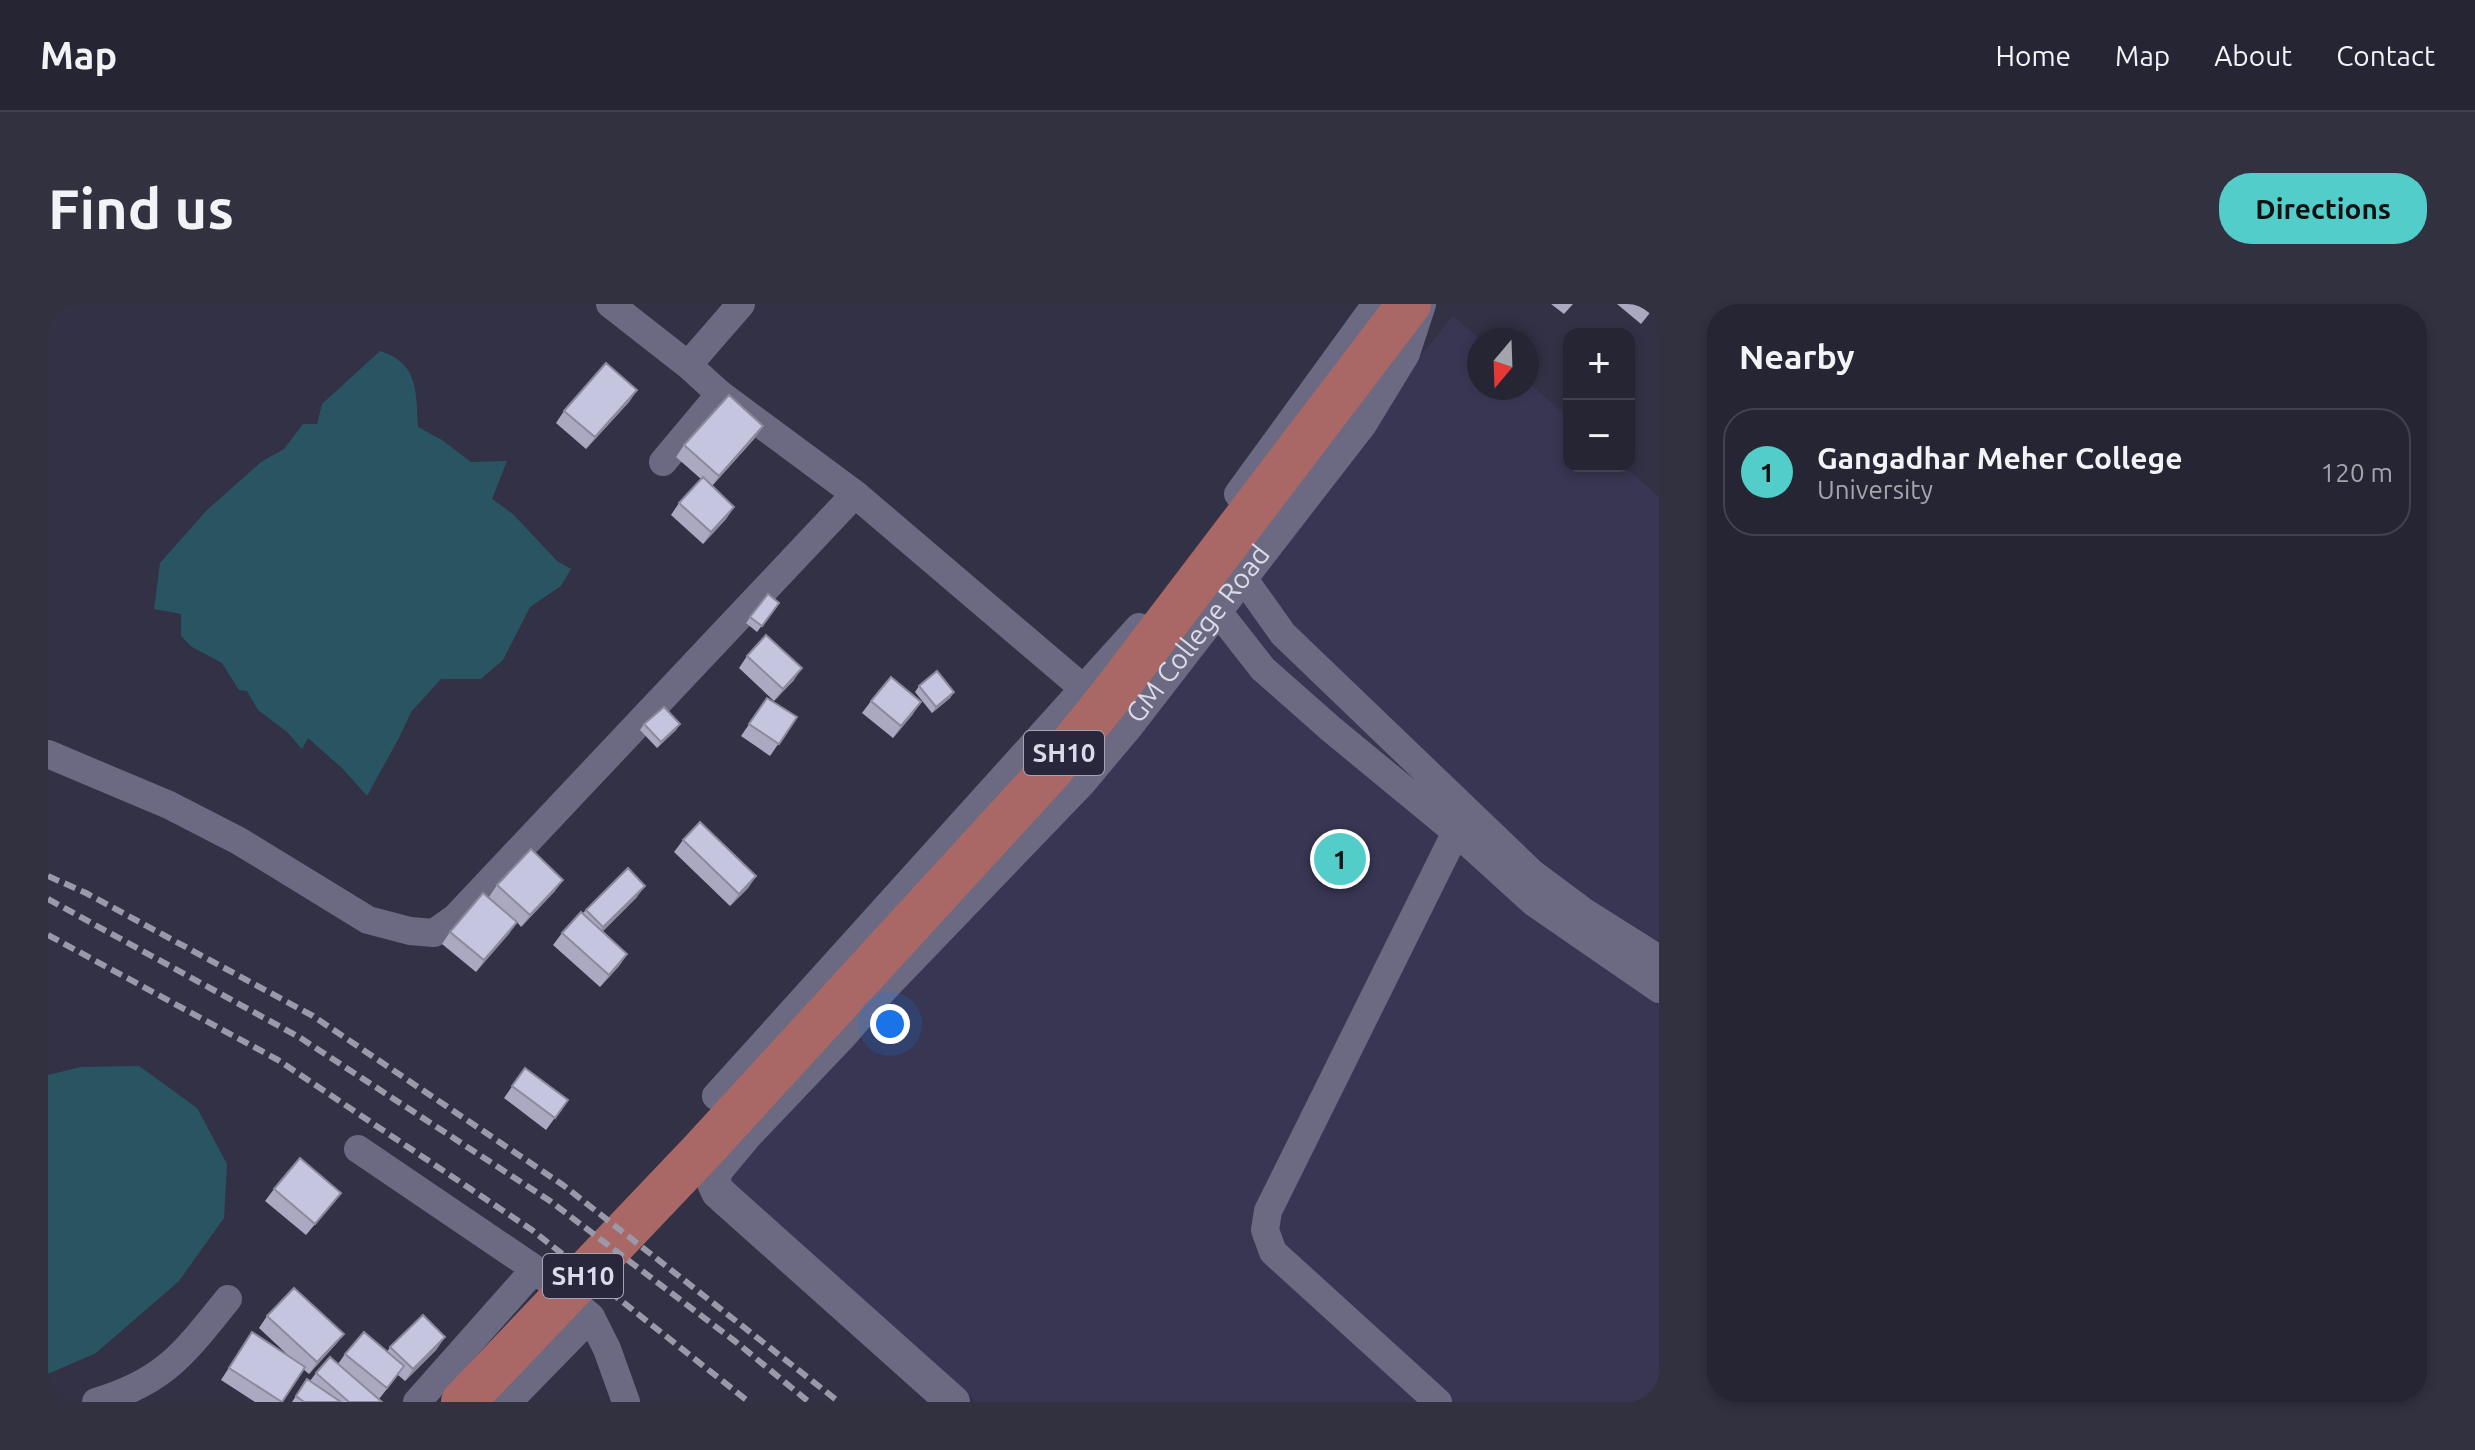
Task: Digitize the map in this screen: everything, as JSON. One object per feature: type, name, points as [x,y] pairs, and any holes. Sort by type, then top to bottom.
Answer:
[{"type":"main road","name":"SH10","points":[[463,1402],[702,1151],[1051,770],[1110,697],[1391,310]]},
{"type":"street","points":[[610,304],[720,394],[855,494],[1084,689]]},
{"type":"street","points":[[688,365],[741,304]]},
{"type":"street","points":[[716,1096],[1159,603],[1391,310]]},
{"type":"street","name":"GM College Road","points":[[953,1402],[718,1192],[714,1183],[715,1171],[880,989],[1079,782],[1126,726],[1361,422],[1403,353],[1391,310]]},
{"type":"street","points":[[663,462],[720,394]]},
{"type":"street","points":[[48,754],[169,805],[239,841],[368,920],[410,931],[434,933],[455,918],[855,494]]},
{"type":"street","points":[[1241,575],[1283,634],[1532,873],[1583,911],[1659,959]]},
{"type":"street","points":[[1216,609],[1263,669],[1456,832],[1533,902],[1659,989]]},
{"type":"street","points":[[1438,1402],[1273,1252],[1265,1230],[1268,1211],[1456,832]]},
{"type":"street","points":[[358,1149],[535,1269],[591,1317],[607,1349],[626,1402]]},
{"type":"street","points":[[417,1402],[535,1269]]},
{"type":"street","points":[[96,1402],[124,1394],[159,1375],[180,1357],[228,1299]]},
{"type":"street","points":[[508,1402],[591,1317]]},
{"type":"shaded area","points":[[1453,316],[1467,328],[1467,400],[1539,400],[1539,392],[1563,413],[1563,472],[1631,472],[1659,497],[1659,1402],[976,1402],[717,1175],[1339,455]]},
{"type":"water","points":[[380,351],[393,356],[409,371],[415,391],[418,427],[471,462],[507,461],[492,499],[513,514],[557,561],[571,569],[561,586],[530,607],[503,660],[481,679],[441,679],[411,712],[367,796],[343,769],[308,738],[302,749],[287,732],[258,710],[247,691],[239,690],[222,663],[192,647],[181,636],[181,614],[154,609],[160,563],[207,510],[261,462],[284,449],[303,424],[317,424],[322,404]]},
{"type":"water","points":[[139,1066],[197,1108],[227,1164],[224,1218],[179,1281],[96,1353],[48,1374],[48,1075],[81,1067]]},
{"type":"building","points":[[606,363],[637,390],[595,437],[564,411]]},
{"type":"building","points":[[729,395],[763,426],[719,476],[684,445]]},
{"type":"building","points":[[703,477],[734,507],[711,532],[679,503]]},
{"type":"building","points":[[768,594],[779,603],[762,626],[750,617]]},
{"type":"building","points":[[766,635],[802,668],[783,689],[747,656]]},
{"type":"building","points":[[937,671],[954,692],[936,707],[919,686]]},
{"type":"building","points":[[891,677],[921,702],[901,726],[871,701]]},
{"type":"building","points":[[767,698],[797,717],[779,744],[749,724]]},
{"type":"building","points":[[664,707],[680,724],[661,742],[644,724]]},
{"type":"building","points":[[700,822],[756,876],[739,894],[683,840]]},
{"type":"building","points":[[531,849],[563,880],[530,915],[497,885]]},
{"type":"building","points":[[628,868],[645,886],[603,927],[586,910]]},
{"type":"building","points":[[483,893],[517,922],[484,960],[450,932]]},
{"type":"building","points":[[581,912],[627,954],[609,975],[562,933]]},
{"type":"building","points":[[525,1068],[568,1100],[555,1118],[512,1086]]},
{"type":"building","points":[[300,1158],[341,1193],[315,1224],[274,1189]]},
{"type":"building","points":[[294,1288],[344,1334],[317,1362],[267,1316]]},
{"type":"building","points":[[423,1315],[445,1337],[413,1369],[390,1347]]},
{"type":"building","points":[[252,1332],[305,1367],[282,1402],[229,1368]]},
{"type":"building","points":[[364,1332],[404,1366],[387,1388],[345,1354]]},
{"type":"building","points":[[330,1357],[382,1402],[349,1402],[316,1373]]},
{"type":"building","points":[[307,1379],[341,1402],[304,1402],[296,1396]]},
{"type":"railway","points":[[48,876],[86,893],[313,1016],[563,1185],[839,1402]]},
{"type":"railway","points":[[48,899],[299,1037],[550,1201],[736,1342],[809,1402]]},
{"type":"railway","points":[[48,935],[278,1060],[532,1230],[749,1402]]},
{"type":"place","name":"Gangadhar Meher College","points":[[1340,859]]}]
